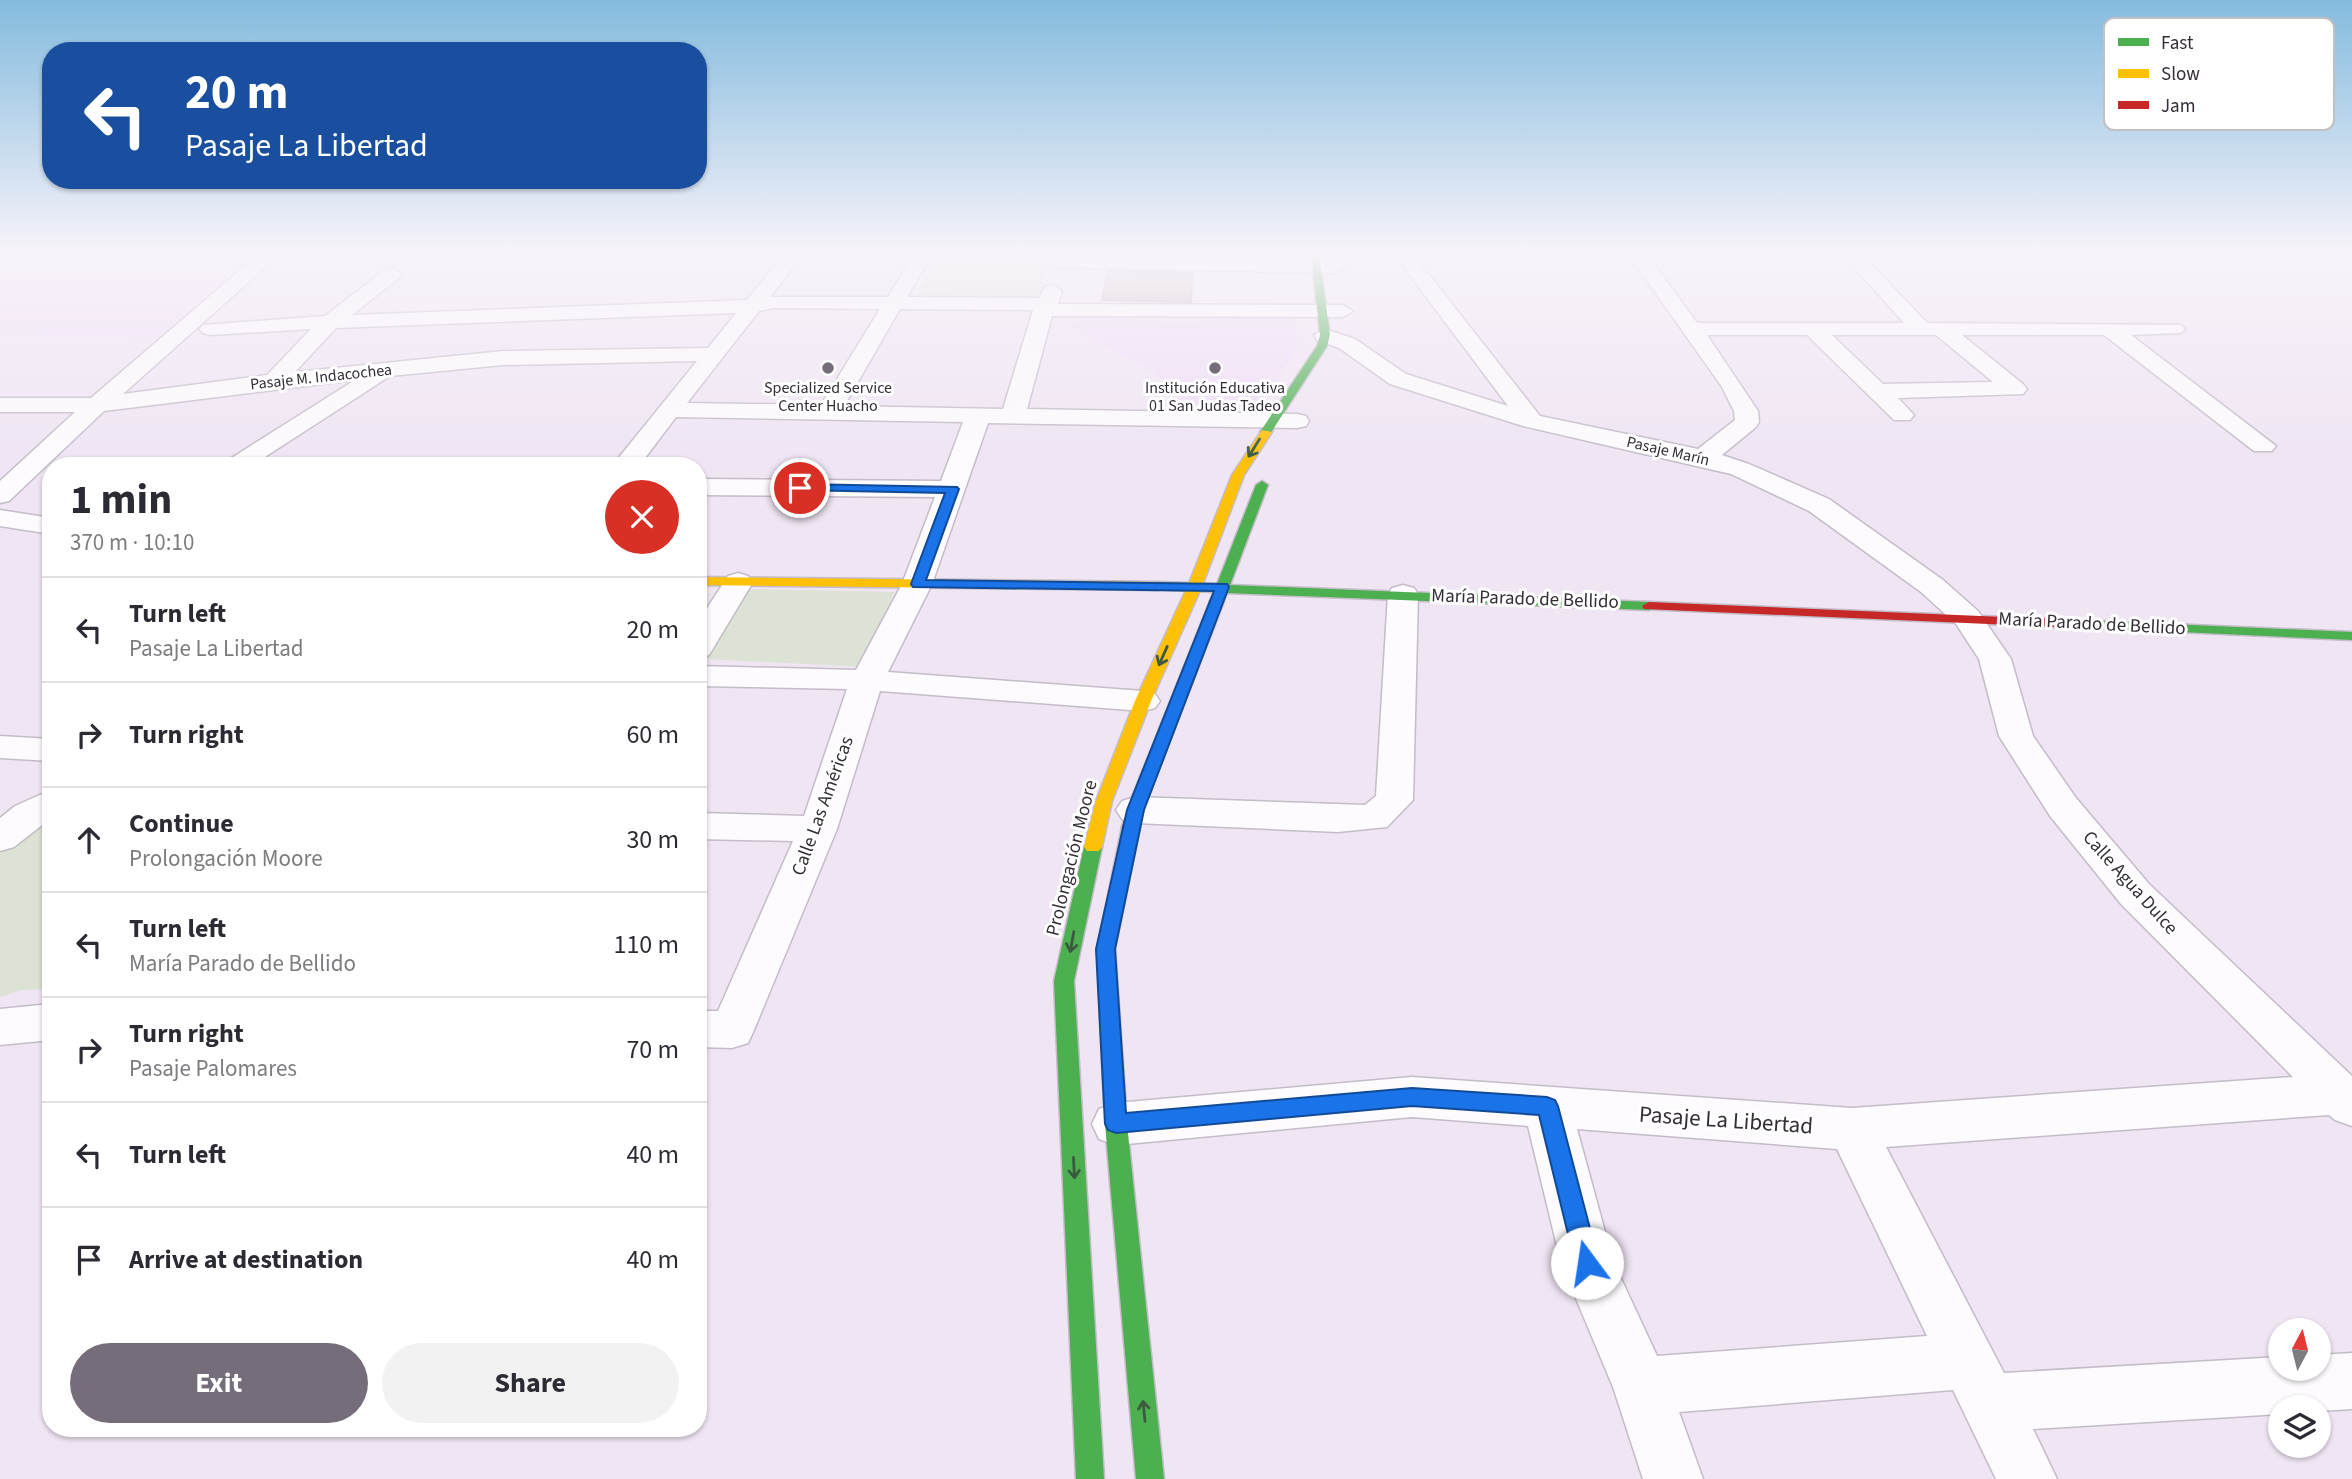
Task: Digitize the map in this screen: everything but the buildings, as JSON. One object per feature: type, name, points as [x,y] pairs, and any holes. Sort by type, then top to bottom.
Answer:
[{"type":"street","points":[[0,495],[97,405],[191,323]]},
{"type":"street","points":[[209,329],[312,323]]},
{"type":"street","points":[[274,381],[329,323]]},
{"type":"street","points":[[632,457],[740,323]]},
{"type":"street","points":[[828,412],[883,323]]},
{"type":"street","points":[[1014,414],[1040,323]]},
{"type":"street","points":[[1327,323],[1335,344]]},
{"type":"street","points":[[1335,344],[1338,323]]},
{"type":"street","points":[[1455,323],[1532,421]]},
{"type":"street","points":[[1685,323],[1734,387],[1746,411],[1747,422],[1703,458]]},
{"type":"street","points":[[1877,391],[2015,389],[1924,323]]},
{"type":"street","points":[[1689,329],[2174,329]]},
{"type":"street","points":[[1813,329],[1902,415]]},
{"type":"street","points":[[2109,330],[2263,446]]},
{"type":"street","name":"Prolongación Moore","points":[[1090,1479],[1064,981],[1104,801],[1143,701],[1195,586],[1238,475],[1291,421],[1335,344]]},
{"type":"street","name":"Pasaje Marín","points":[[1335,344],[1387,375],[1532,421],[1703,458],[1780,485],[1819,505],[1932,586],[1967,618]]},
{"type":"street","name":"Pasaje M. Indacochea","points":[[0,405],[97,405],[274,381],[503,358],[713,354]]},
{"type":"street","points":[[246,457],[386,370]]},
{"type":"street","points":[[669,410],[1014,414],[1291,421]]},
{"type":"street","name":"Calle Las Américas","points":[[715,1029],[818,829],[867,680],[917,584],[979,414]]},
{"type":"street","points":[[1150,1479],[1116,1124],[1106,949],[1135,810],[1253,501],[1268,473]]},
{"type":"street","points":[[707,487],[953,489]]},
{"type":"street","points":[[0,518],[42,525]]},
{"type":"street","name":"María Parado de Bellido","points":[[707,581],[1195,586],[2352,636]]},
{"type":"street","points":[[707,633],[738,582]]},
{"type":"street","points":[[1135,810],[1338,819],[1374,818],[1394,800],[1404,594]]},
{"type":"street","name":"Calle Agua Dulce","points":[[1967,618],[1995,659],[2016,736],[2063,807],[2135,894],[2345,1100]]},
{"type":"street","points":[[707,676],[867,680],[1143,701]]},
{"type":"street","points":[[0,747],[42,749]]},
{"type":"street","points":[[707,826],[818,829]]},
{"type":"street","points":[[0,1027],[42,1023]]},
{"type":"street","name":"Pasaje La Libertad","points":[[1116,1124],[1412,1097],[1852,1129],[2345,1100]]},
{"type":"street","points":[[1547,1106],[1587,1263],[1641,1386],[1673,1479]]},
{"type":"street","points":[[1852,1129],[2028,1479]]},
{"type":"street","points":[[1641,1386],[2352,1381]]},
{"type":"shaded area","points":[[0,323],[176,323],[161,337],[0,334]]},
{"type":"shaded area","name":"Institución Educativa 01 San Judas Tadeo","points":[[1064,323],[1296,323],[1297,348],[1255,414],[1191,413],[1180,396],[1153,372]]},
{"type":"shaded area","points":[[744,589],[894,592],[866,667],[707,657]]},
{"type":"shaded area","points":[[42,813],[42,989],[21,990],[0,997],[0,847]]},
{"type":"traffic: fast","points":[[1266,432],[1322,346],[1325,335],[1324,323]]},
{"type":"traffic: fast","points":[[1217,601],[1262,485]]},
{"type":"traffic: fast","points":[[1158,586],[1649,606]]},
{"type":"traffic: fast","points":[[2101,625],[2352,636]]},
{"type":"traffic: fast","points":[[1131,827],[1106,949],[1116,1124],[1150,1479]]},
{"type":"traffic: fast","points":[[1090,1479],[1064,981],[1093,847]]},
{"type":"traffic: slow","points":[[1093,847],[1104,801],[1143,701],[1195,586],[1238,475],[1266,432]]},
{"type":"traffic: slow","points":[[707,581],[1158,586]]},
{"type":"traffic: jam","points":[[1131,827],[1135,810],[1217,601]]},
{"type":"traffic: jam","points":[[1649,606],[2101,625]]},
{"type":"place","name":"Specialized Service Center Huacho","points":[[828,368]]},
{"type":"place","name":"Institución Educativa 01 San Judas Tadeo","points":[[1215,368]]},
{"type":"route","points":[[800,488],[953,489],[917,584],[1222,587],[1135,810],[1106,949],[1116,1124],[1412,1097],[1547,1106],[1587,1263]]}]
